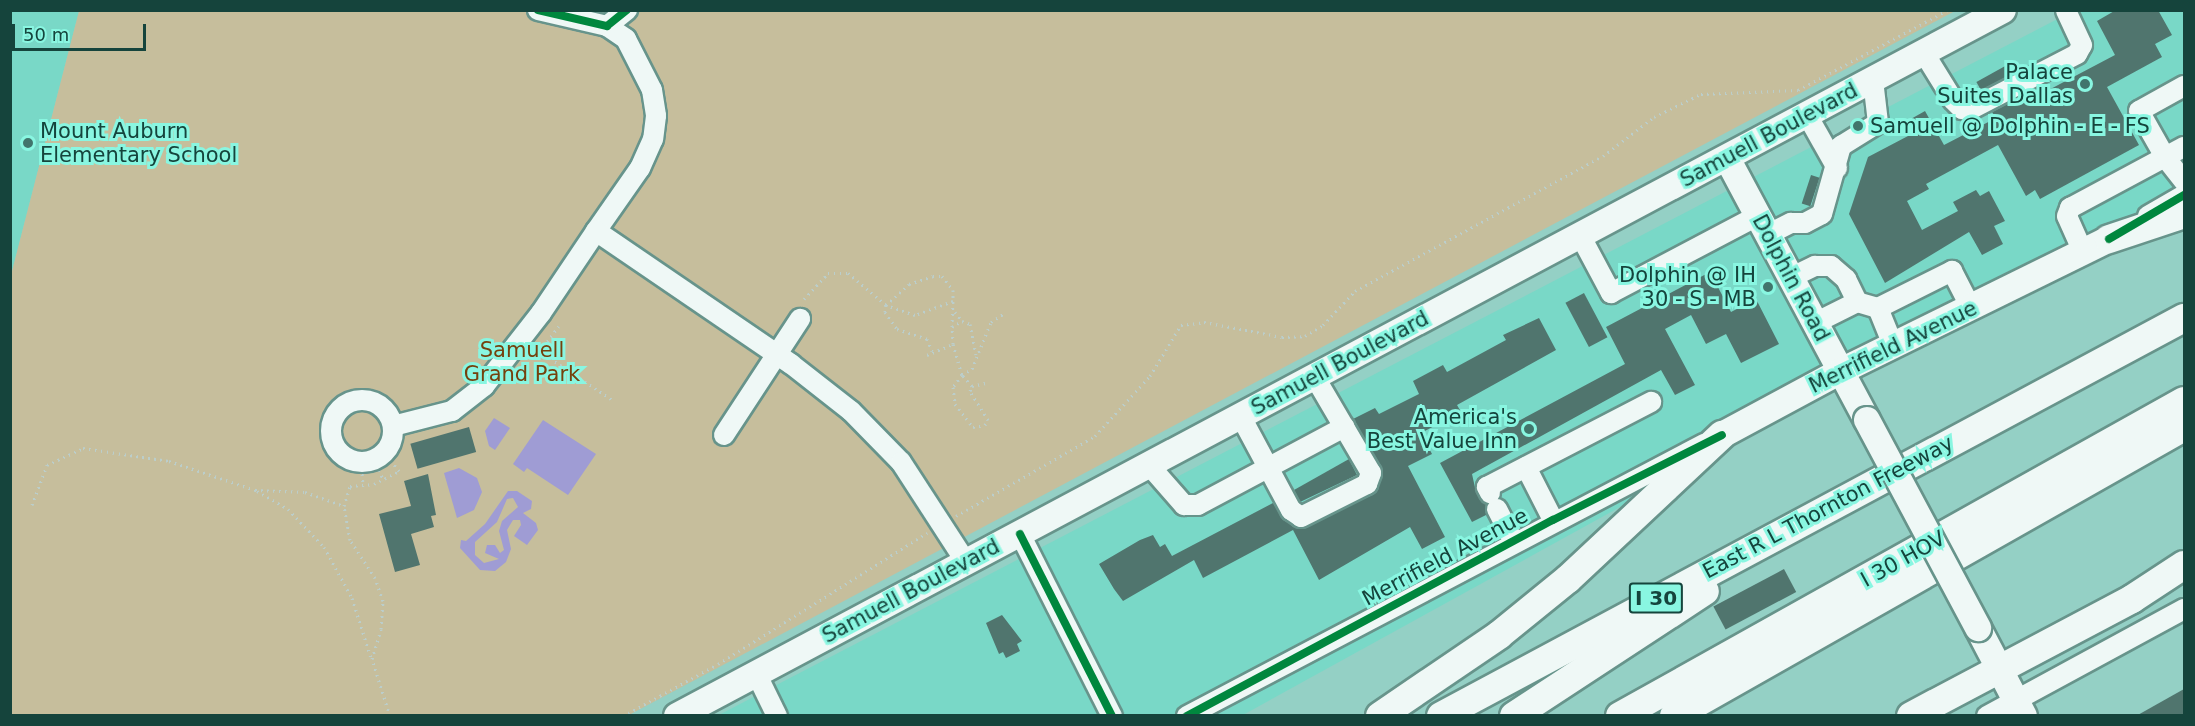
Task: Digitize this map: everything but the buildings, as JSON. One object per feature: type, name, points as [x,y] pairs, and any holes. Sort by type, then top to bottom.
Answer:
[{"type":"highway","points":[[2109,239],[2184,214]]},
{"type":"highway","name":"East R L Thornton Freeway","points":[[1441,716],[1872,482],[2184,318]]},
{"type":"highway","name":"I 30 HOV","points":[[1620,716],[2184,401]]},
{"type":"highway","points":[[1674,716],[2184,427]]},
{"type":"highway","points":[[1380,716],[1490,642],[1542,600],[1672,485],[1722,435]]},
{"type":"highway","points":[[1514,716],[1872,482]]},
{"type":"highway","points":[[1911,716],[2132,599],[2184,565]]},
{"type":"highway","points":[[1668,716],[1700,701]]},
{"type":"main road","name":"Samuell Boulevard","points":[[677,716],[2003,10]]},
{"type":"main road","name":"Dolphin Road","points":[[1727,158],[2020,708]]},
{"type":"main road","name":"Merrifield Avenue","points":[[1722,435],[1841,371],[2109,239]]},
{"type":"street","points":[[393,426],[452,411],[484,386],[541,313],[639,168],[653,139],[656,116],[652,90],[626,39],[607,26],[538,10]]},
{"type":"street","points":[[607,26],[627,10]]},
{"type":"street","points":[[1924,53],[1953,100],[1962,108],[1972,108],[2077,54],[2082,45],[2066,10]]},
{"type":"street","points":[[1581,236],[1611,293],[1762,226],[1805,223],[1822,214],[1837,168],[1841,146],[1878,123],[1873,80]]},
{"type":"street","points":[[2184,86],[2139,111],[2165,158],[2184,181]]},
{"type":"street","points":[[1807,115],[1837,168]]},
{"type":"street","points":[[2083,252],[2067,216],[2070,208],[2184,147]]},
{"type":"street","name":"Merrifield Avenue","points":[[2109,239],[2184,195]]},
{"type":"street","points":[[596,231],[777,354],[874,433],[901,462],[944,524],[966,562]]},
{"type":"street","points":[[1790,278],[1815,266],[1832,266],[1846,279],[1857,302]]},
{"type":"street","points":[[1815,323],[1857,302],[1878,308],[1952,271],[1971,308]]},
{"type":"street","points":[[1878,308],[1893,345]]},
{"type":"street","points":[[724,435],[800,319]]},
{"type":"street","points":[[1240,415],[1291,510],[1301,517],[1367,484],[1371,473],[1314,376]]},
{"type":"street","points":[[359,400],[369,401],[386,411],[393,426],[387,449],[367,461],[351,459],[335,446],[332,427],[340,409],[359,400]]},
{"type":"street","points":[[1513,542],[1486,487],[1651,402]]},
{"type":"street","points":[[1148,464],[1184,505],[1198,505],[1344,427]]},
{"type":"street","name":"Merrifield Avenue","points":[[1187,716],[1553,520],[1722,435]]},
{"type":"street","points":[[1526,467],[1553,520]]},
{"type":"street","points":[[1020,534],[1112,716]]},
{"type":"street","points":[[1987,716],[2020,708],[2184,609]]},
{"type":"street","points":[[756,673],[777,716]]},
{"type":"path","points":[[622,716],[718,664],[944,524],[1095,436],[1146,381],[1181,325],[1204,322],[1282,337],[1305,336],[1323,325],[1355,291],[1603,156],[1648,120],[1672,107],[1701,93],[1798,90],[1948,10]]},
{"type":"path","points":[[804,299],[821,278],[838,271],[863,282],[886,305],[915,315],[953,301]]},
{"type":"path","points":[[932,351],[927,339],[897,329],[885,312],[886,305],[909,284],[933,276],[942,276],[953,290],[955,312],[952,327],[953,344],[962,375],[972,386],[971,395],[988,420],[978,428],[967,420],[952,396],[952,387],[962,375],[972,369],[975,354],[970,324],[962,321],[955,312]]},
{"type":"path","points":[[975,354],[985,342],[991,322],[1005,313]]},
{"type":"path","points":[[952,327],[962,321]]},
{"type":"path","points":[[540,351],[559,326]]},
{"type":"path","points":[[927,355],[953,344]]},
{"type":"path","points":[[972,386],[986,382]]},
{"type":"path","points":[[32,505],[47,465],[83,448],[169,461],[255,490],[288,509],[324,547],[352,598],[390,716]]},
{"type":"path","points":[[367,461],[384,481]]},
{"type":"path","points":[[367,461],[363,486],[347,488],[344,506],[350,540],[375,578],[383,601],[381,629],[372,660]]},
{"type":"path","points":[[255,490],[305,492],[344,506]]},
{"type":"shaded area","name":"Mount Auburn Elementary School","points":[[11,11],[79,11],[11,275]]},
{"type":"shaded area","points":[[2073,11],[2184,11],[2184,196],[1243,715],[717,716]]},
{"type":"shaded area","points":[[494,418],[510,428],[495,450],[489,446],[485,431]]},
{"type":"shaded area","points":[[543,420],[596,454],[568,495],[527,468],[524,472],[513,464]]},
{"type":"shaded area","points":[[459,468],[477,478],[482,492],[474,510],[457,518],[444,473]]},
{"type":"shaded area","points":[[508,491],[517,491],[532,501],[531,509],[523,513],[536,523],[538,530],[527,545],[514,536],[521,525],[520,520],[513,520],[507,530],[511,549],[506,562],[495,571],[480,570],[460,548],[461,540],[466,541],[485,524]],"holes":[[[513,498],[518,507],[502,521],[499,531],[504,550],[500,553],[495,545],[487,545],[485,553],[499,559],[484,563],[475,555],[475,542],[497,522],[507,499]]]},
{"type":"green space","name":"Samuell Grand Park","points":[[79,11],[1955,11],[629,715],[11,716],[11,275]]},
{"type":"cycle path","points":[[538,10],[607,26],[627,10]]},
{"type":"cycle path","points":[[2109,239],[2184,195]]},
{"type":"cycle path","points":[[1187,716],[1553,520],[1722,435]]},
{"type":"cycle path","points":[[1020,534],[1112,716]]},
{"type":"place","name":"Palace Suites Dallas","points":[[2085,84]]},
{"type":"place","name":"Samuell @ Dolphin - E - FS","points":[[1858,126]]},
{"type":"place","name":"Mount Auburn Elementary School","points":[[28,143]]},
{"type":"place","name":"Dolphin @ IH 30 - S - MB","points":[[1768,287]]},
{"type":"place","name":"America's Best Value Inn","points":[[1529,429]]}]
